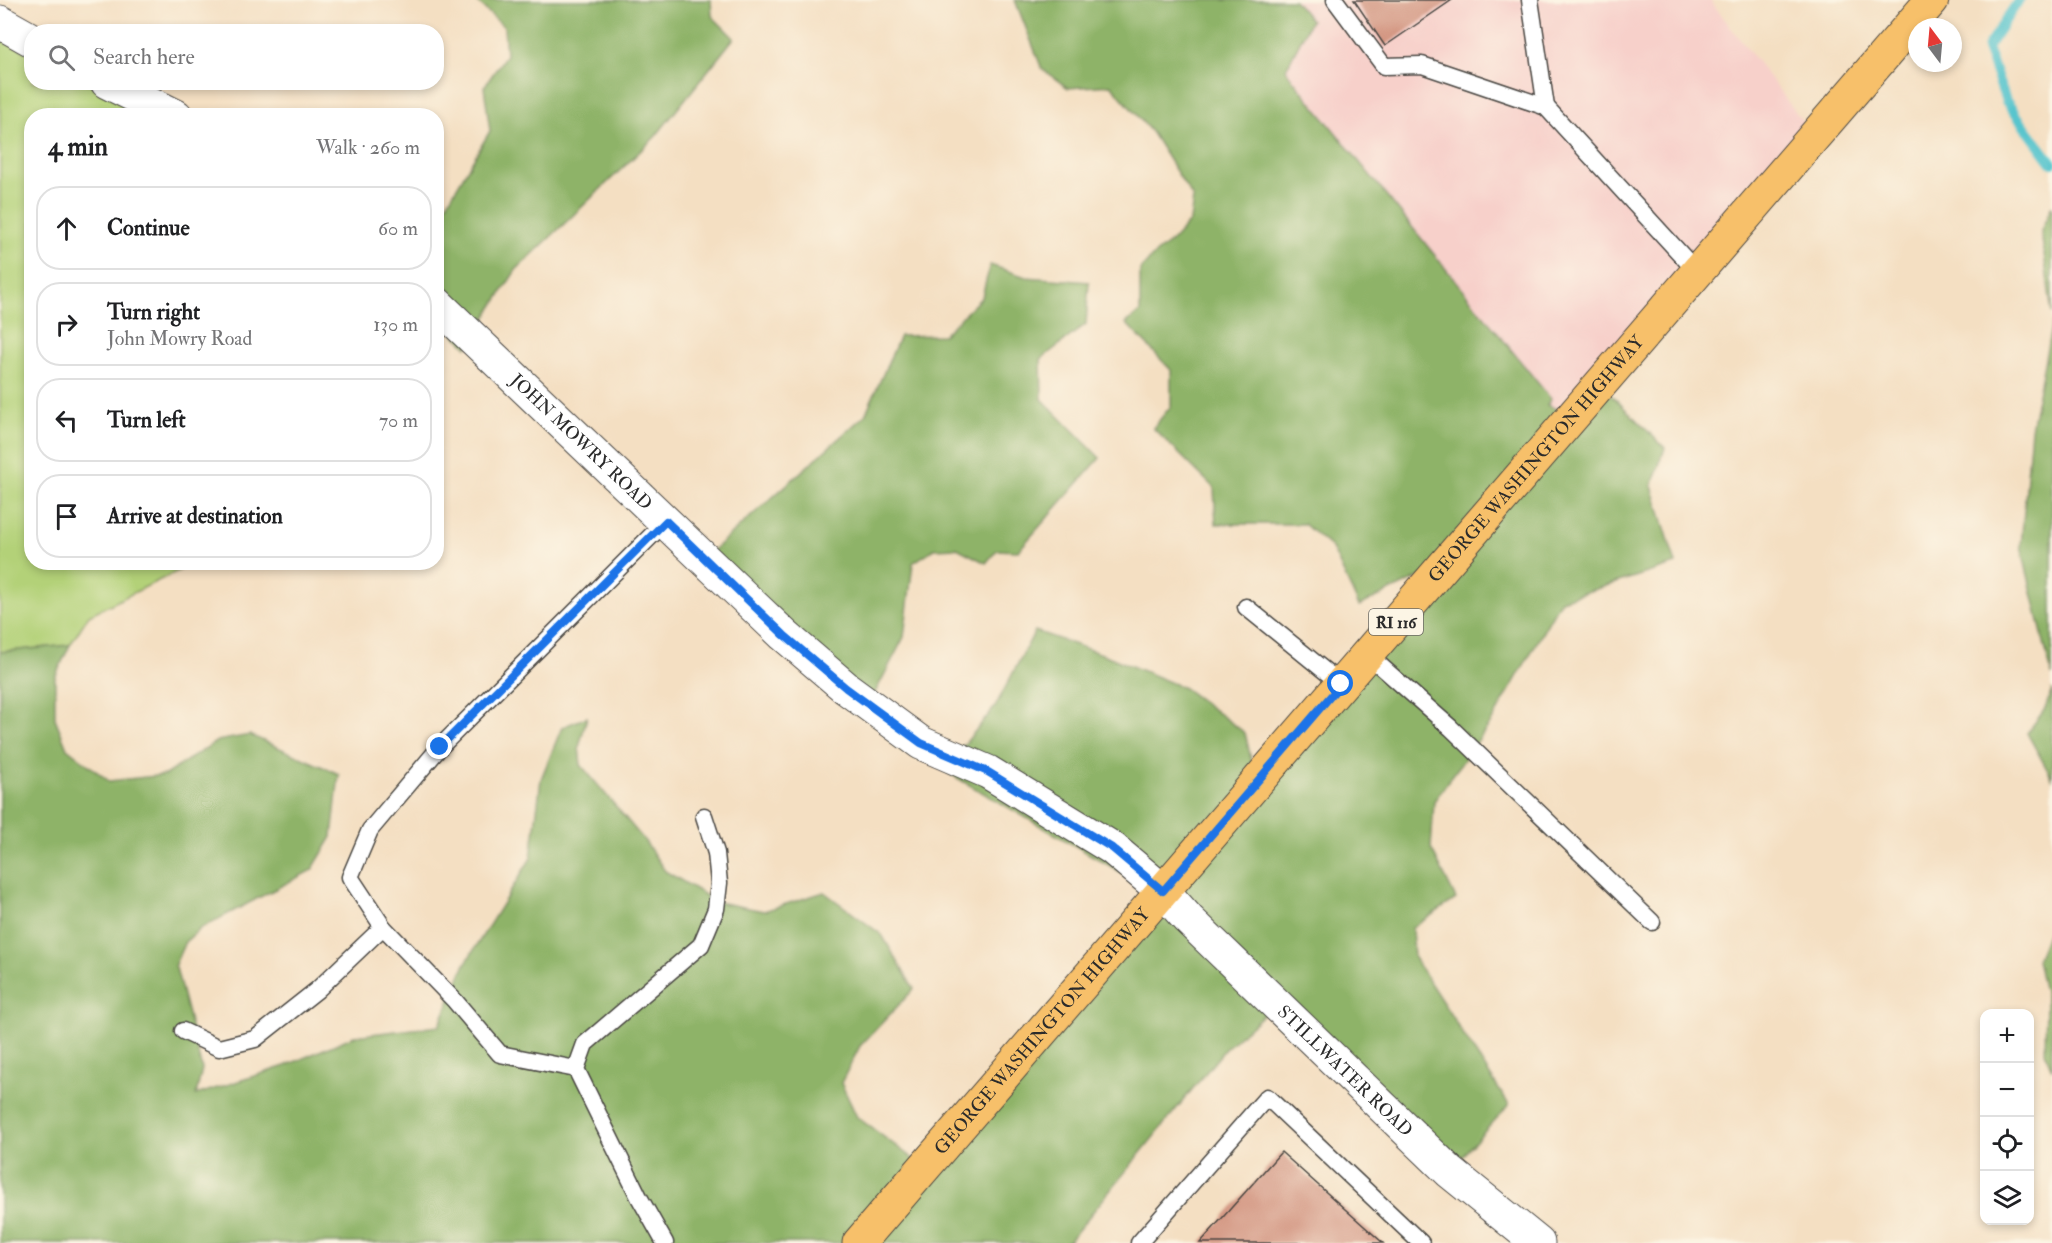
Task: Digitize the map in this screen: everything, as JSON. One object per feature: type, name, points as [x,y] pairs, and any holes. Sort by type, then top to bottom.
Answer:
[{"type":"main road","name":"GEORGE WASHINGTON HIGHWAY","points":[[859,1243],[1932,0]]},
{"type":"street","points":[[0,22],[24,36]]},
{"type":"street","points":[[123,90],[160,108]]},
{"type":"street","name":"JOHN MOWRY ROAD","points":[[444,311],[784,635],[846,688],[921,743],[988,772],[1112,848],[1163,891]]},
{"type":"street","name":"STILLWATER ROAD","points":[[1163,891],[1188,919],[1450,1172],[1538,1243]]},
{"type":"lane","points":[[1335,0],[1384,66],[1422,65],[1546,107],[1698,273]]},
{"type":"lane","points":[[1530,0],[1546,107]]},
{"type":"lane","points":[[576,1069],[500,1054],[455,1001],[383,927],[351,877],[370,830],[440,747],[666,521]]},
{"type":"lane","points":[[1246,607],[1341,684]]},
{"type":"lane","points":[[1367,654],[1451,728],[1652,922]]},
{"type":"lane","points":[[665,1243],[634,1187],[576,1069],[585,1044],[701,945],[716,909],[718,883],[716,853],[704,816]]},
{"type":"lane","points":[[183,1030],[219,1048],[255,1039],[317,990],[383,927]]},
{"type":"lane","points":[[1139,1243],[1267,1096],[1421,1243]]},
{"type":"shaded area","points":[[1294,0],[1710,0],[1817,140],[1568,414],[1546,405],[1551,400],[1290,76],[1286,69],[1311,20]]},
{"type":"green space","points":[[475,0],[711,0],[712,16],[734,38],[655,137],[516,270],[467,347],[444,325],[444,207],[490,131],[484,87],[506,55],[504,27]]},
{"type":"green space","points":[[1015,0],[1294,0],[1311,20],[1286,69],[1290,76],[1551,399],[1547,405],[1568,414],[1604,388],[1665,448],[1652,486],[1676,564],[1561,600],[1492,721],[1434,801],[1431,848],[1456,899],[1412,928],[1414,958],[1509,1105],[1452,1167],[1277,1003],[1225,1049],[1070,1240],[1065,1243],[0,1243],[0,652],[70,645],[55,677],[55,718],[67,748],[109,781],[165,775],[217,741],[250,735],[339,774],[332,837],[312,870],[201,928],[185,942],[175,964],[202,1069],[196,1095],[285,1066],[354,1036],[439,1026],[465,964],[531,858],[541,779],[562,727],[587,717],[579,747],[581,765],[644,840],[665,871],[717,902],[764,911],[824,892],[882,935],[914,989],[860,1046],[841,1083],[857,1117],[923,1166],[1161,895],[950,774],[945,768],[995,707],[1035,631],[1105,655],[1184,688],[1245,733],[1258,789],[1449,563],[1359,606],[1332,548],[1304,524],[1216,524],[1214,488],[1153,428],[1171,406],[1171,370],[1126,323],[1140,312],[1140,270],[1190,221],[1193,198],[1152,133],[1111,85],[1068,88],[1042,69]]},
{"type":"green space","points":[[0,37],[24,50],[24,90],[106,90],[148,108],[24,108],[24,570],[180,570],[89,615],[70,645],[0,652]]},
{"type":"green space","points":[[2052,205],[2052,314],[2041,231]]},
{"type":"green space","points":[[990,265],[1026,277],[1089,282],[1086,324],[1041,359],[1042,399],[1100,458],[1018,551],[997,550],[986,563],[957,548],[934,549],[913,563],[904,637],[866,710],[703,559],[865,415],[900,336],[943,335],[982,297]]},
{"type":"green space","points":[[2052,323],[2052,676],[2021,546],[2031,429]]},
{"type":"green space","points":[[2052,690],[2052,778],[2027,733],[2045,709]]},
{"type":"green space","points":[[2052,922],[2052,1070],[2045,1052],[2046,1001],[2037,960]]},
{"type":"building","points":[[1354,0],[1452,0],[1385,46]]},
{"type":"building","points":[[1281,1152],[1383,1243],[1200,1243]]},
{"type":"waterway","points":[[2019,0],[1987,48],[2006,101],[2052,163]]},
{"type":"route","points":[[440,747],[666,521],[784,635],[846,688],[921,743],[988,772],[1112,848],[1163,891],[1341,684]]}]
